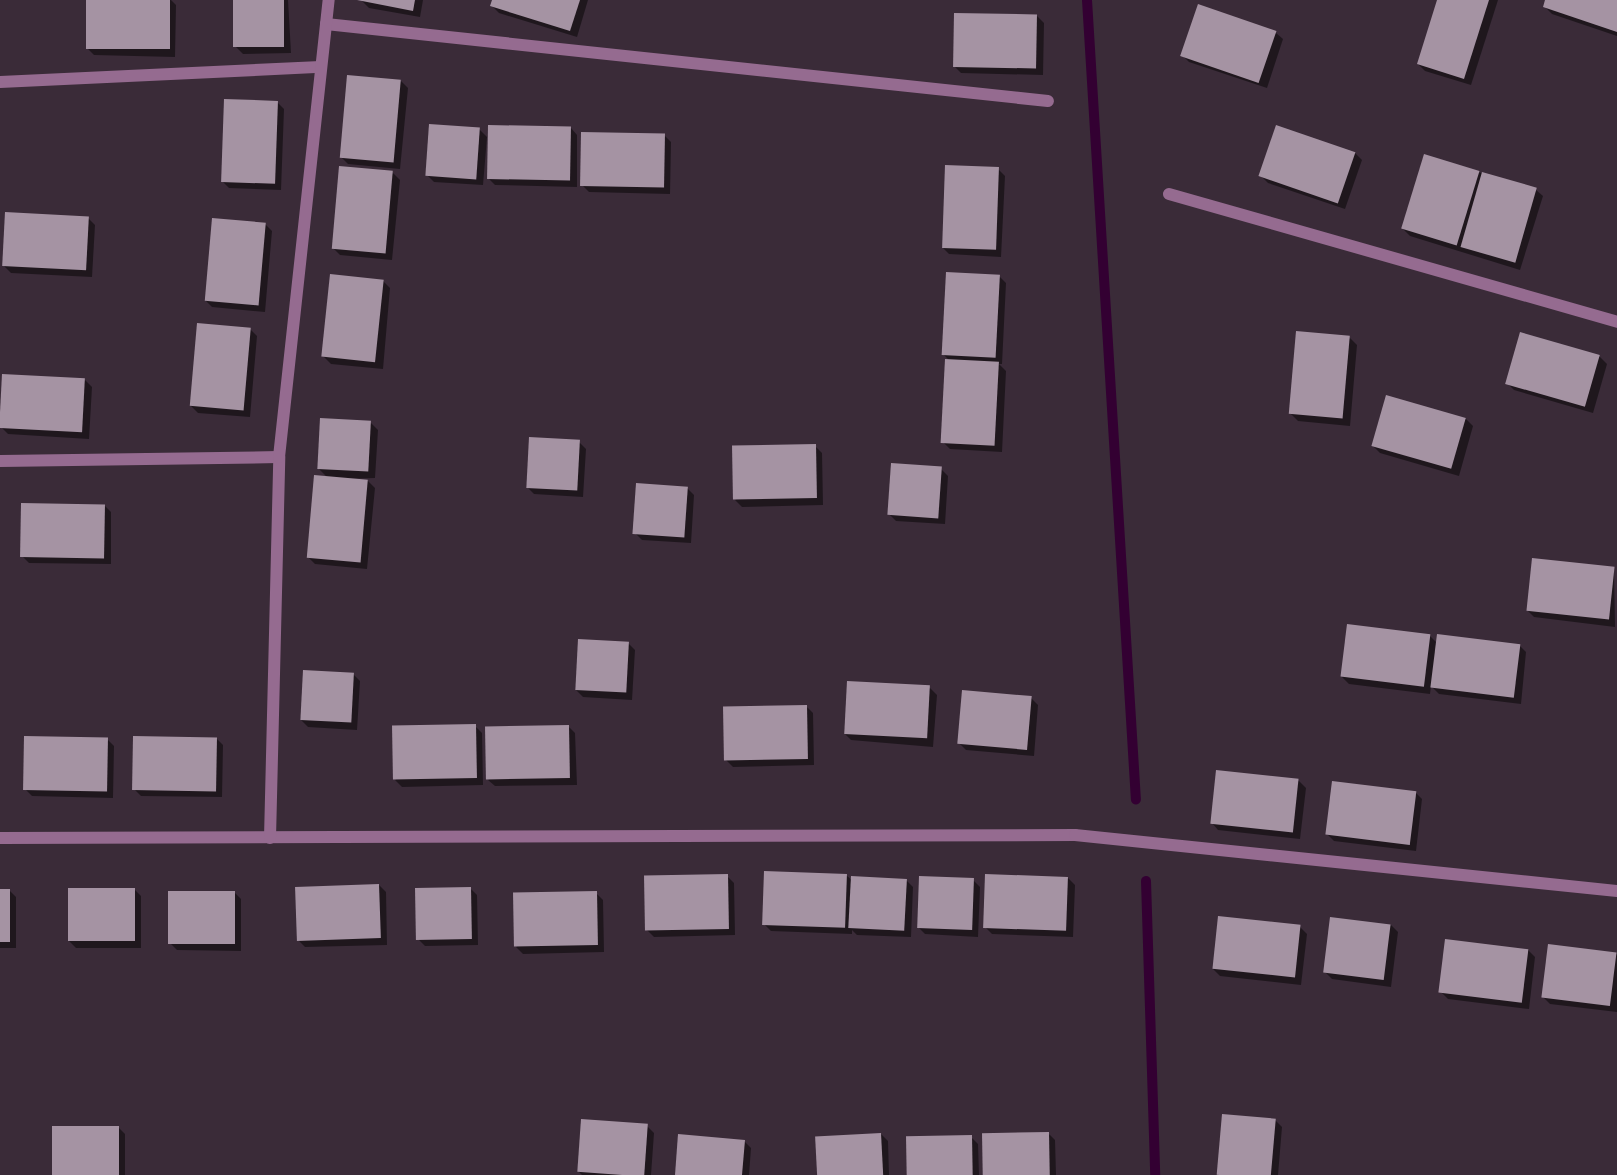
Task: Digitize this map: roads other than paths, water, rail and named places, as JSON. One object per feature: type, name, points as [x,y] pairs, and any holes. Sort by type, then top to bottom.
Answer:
[{"type":"street","points":[[270,838],[279,457],[329,0]]},
{"type":"street","points":[[326,24],[1048,101]]},
{"type":"street","points":[[0,82],[321,67]]},
{"type":"street","points":[[1169,194],[1617,322]]},
{"type":"street","points":[[0,462],[279,457]]},
{"type":"street","points":[[0,838],[1075,835],[1617,891]]},
{"type":"waterway","points":[[1087,0],[1136,800]]},
{"type":"waterway","points":[[1146,881],[1155,1175]]}]
